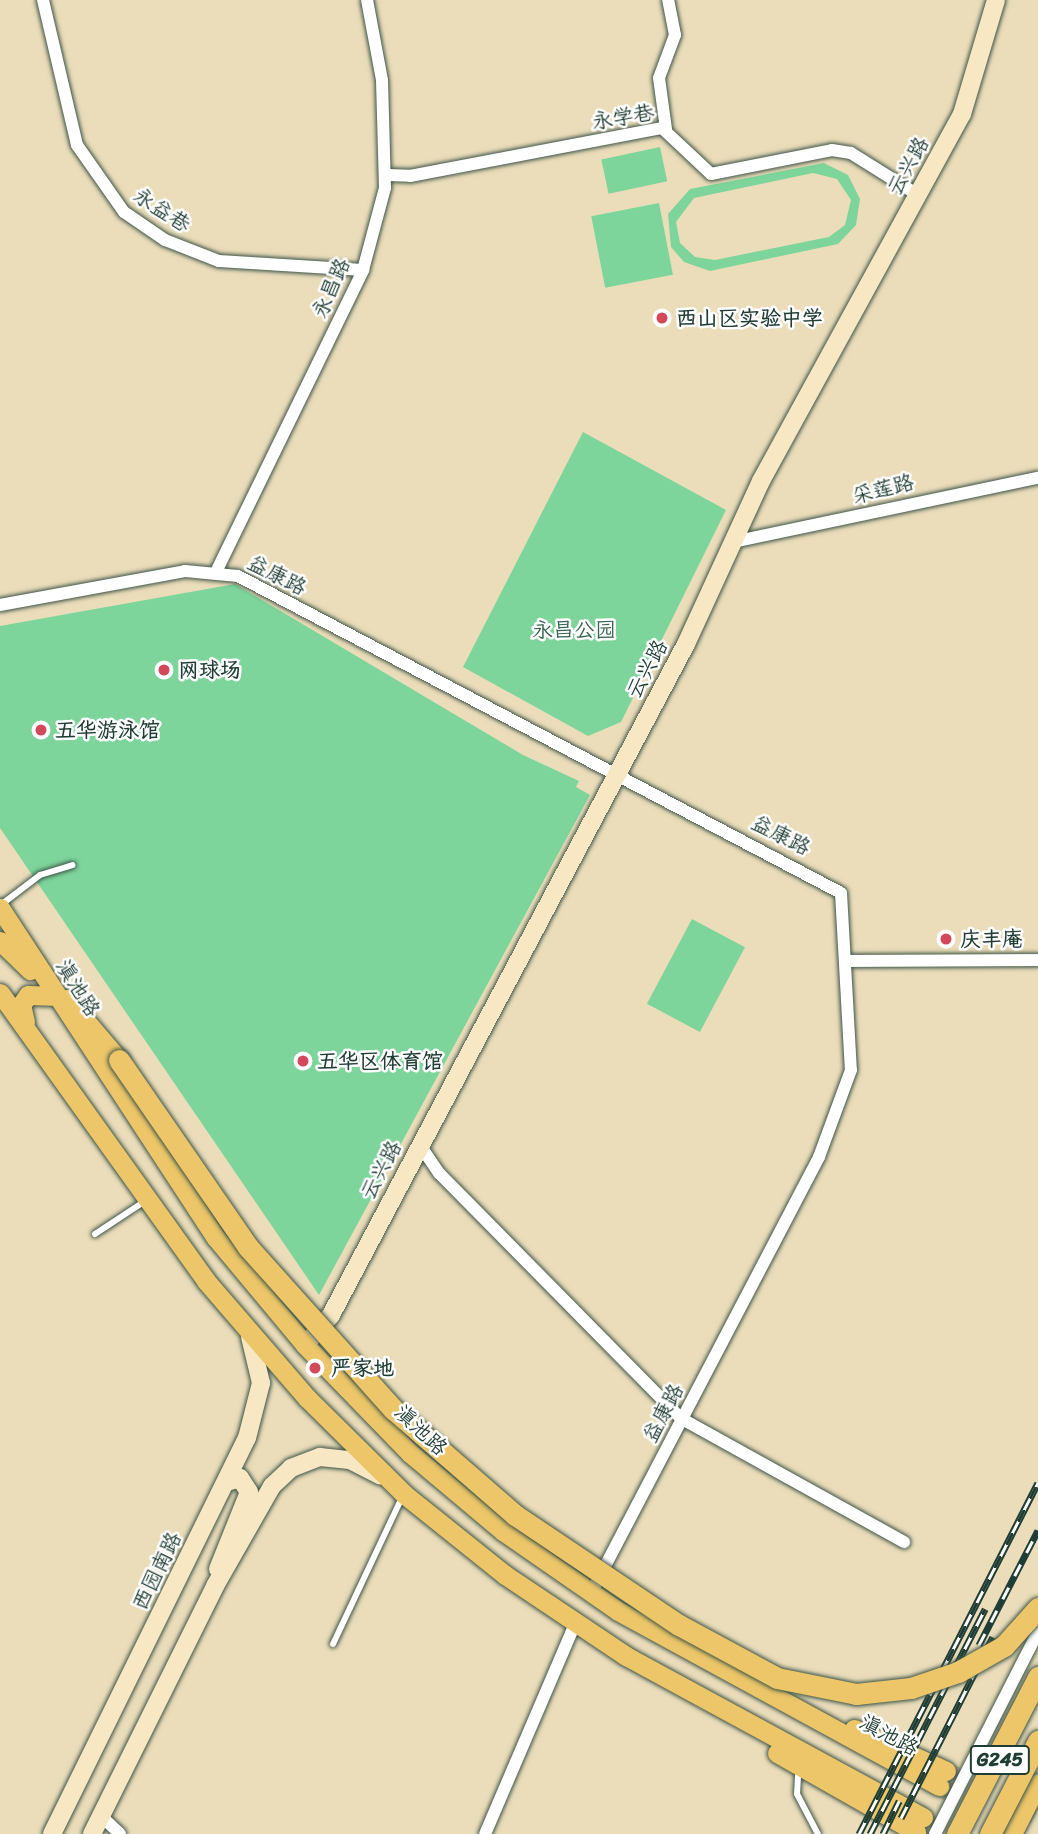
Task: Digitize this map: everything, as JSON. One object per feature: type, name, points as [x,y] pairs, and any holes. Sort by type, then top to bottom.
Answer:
[{"type":"highway","points":[[119,1059],[248,1247],[393,1409],[515,1515],[662,1615],[778,1678],[856,1694],[911,1688],[965,1669],[1004,1646],[1038,1608]]},
{"type":"highway","points":[[959,1834],[1038,1677]]},
{"type":"highway","points":[[988,1834],[1038,1741]]},
{"type":"main road","points":[[0,906],[11,945],[51,996],[119,1097]]},
{"type":"main road","points":[[11,945],[119,1059]]},
{"type":"main road","points":[[11,945],[119,1059]]},
{"type":"main road","name":"滇池路","points":[[44,977],[119,1097],[216,1238],[304,1345],[444,1483],[591,1593],[721,1671],[942,1778]]},
{"type":"main road","points":[[0,993],[25,1022],[145,1201],[240,1323],[404,1494],[575,1624],[705,1701],[820,1781],[925,1828]]},
{"type":"main road","name":"滇池路","points":[[25,1022],[20,1011],[28,995],[51,996]]},
{"type":"main road","points":[[0,1004],[45,1051]]},
{"type":"main road","name":"G245","points":[[959,1834],[1038,1685]]},
{"type":"main road","name":"G245","points":[[988,1834],[1038,1731]]},
{"type":"main road","points":[[1029,1826],[1038,1783]]},
{"type":"street","name":"永益巷","points":[[43,0],[76,145],[124,212],[165,240],[219,261],[363,270]]},
{"type":"street","name":"永昌路","points":[[217,570],[363,270],[387,175],[382,80],[367,0]]},
{"type":"street","points":[[666,129],[659,78],[675,35],[668,0]]},
{"type":"street","name":"云兴路","points":[[304,1345],[331,1315],[738,541],[761,481],[962,114],[996,0]]},
{"type":"street","name":"永学巷","points":[[387,175],[410,176],[666,129],[710,174],[832,150],[851,153],[918,195]]},
{"type":"street","name":"采莲路","points":[[738,541],[1038,478]]},
{"type":"street","name":"益康路","points":[[0,606],[217,570],[834,884],[843,900],[851,1070],[819,1157],[591,1593]]},
{"type":"street","points":[[847,961],[1038,960]]},
{"type":"street","points":[[420,1145],[439,1173],[682,1419],[904,1542]]},
{"type":"street","name":"西园南路","points":[[52,1834],[227,1482],[261,1384],[259,1357],[240,1323]]},
{"type":"street","points":[[92,1834],[215,1586],[263,1498],[300,1462],[320,1457],[350,1460],[404,1494]]},
{"type":"street","points":[[215,1586],[223,1543],[249,1492],[240,1478],[227,1482]]},
{"type":"street","points":[[485,1834],[575,1624]]},
{"type":"street","points":[[925,1828],[1038,1632]]},
{"type":"street","points":[[101,1816],[120,1834]]},
{"type":"lane","points":[[0,906],[40,875],[72,865]]},
{"type":"lane","points":[[95,1234],[145,1201]]},
{"type":"lane","points":[[334,1644],[404,1494]]},
{"type":"lane","points":[[797,1776],[797,1794],[818,1834]]},
{"type":"green space","points":[[660,147],[667,181],[609,194],[601,159]]},
{"type":"green space","points":[[824,163],[848,175],[860,199],[856,225],[838,244],[710,271],[684,262],[671,247],[668,214],[690,189]],"holes":[[[813,173],[837,179],[851,200],[845,225],[829,237],[715,260],[695,257],[680,243],[676,222],[694,198]]]},
{"type":"green space","points":[[659,203],[673,275],[605,288],[591,216]]},
{"type":"green space","name":"永昌公园","points":[[583,432],[726,510],[621,722],[588,736],[463,667]]},
{"type":"green space","name":"五华区体育馆","points":[[235,584],[523,755],[579,781],[576,787],[590,795],[319,1295],[0,828],[0,626]]},
{"type":"green space","points":[[692,919],[745,947],[700,1032],[647,1004]]},
{"type":"tunnel","points":[[946,1771],[1035,1814]]},
{"type":"tunnel","points":[[939,1786],[1026,1830]]},
{"type":"railway","points":[[859,1834],[1038,1483]]},
{"type":"railway","points":[[979,1645],[1038,1530]]},
{"type":"railway","points":[[870,1834],[985,1609]]},
{"type":"railway","points":[[901,1818],[993,1637]]},
{"type":"railway","points":[[883,1834],[899,1801]]},
{"type":"place","name":"西山区实验中学","points":[[662,318]]},
{"type":"place","name":"网球场","points":[[164,670]]},
{"type":"place","name":"五华游泳馆","points":[[41,730]]},
{"type":"place","name":"庆丰庵","points":[[946,939]]},
{"type":"place","name":"五华区体育馆","points":[[303,1061]]},
{"type":"place","name":"严家地","points":[[315,1368]]}]
